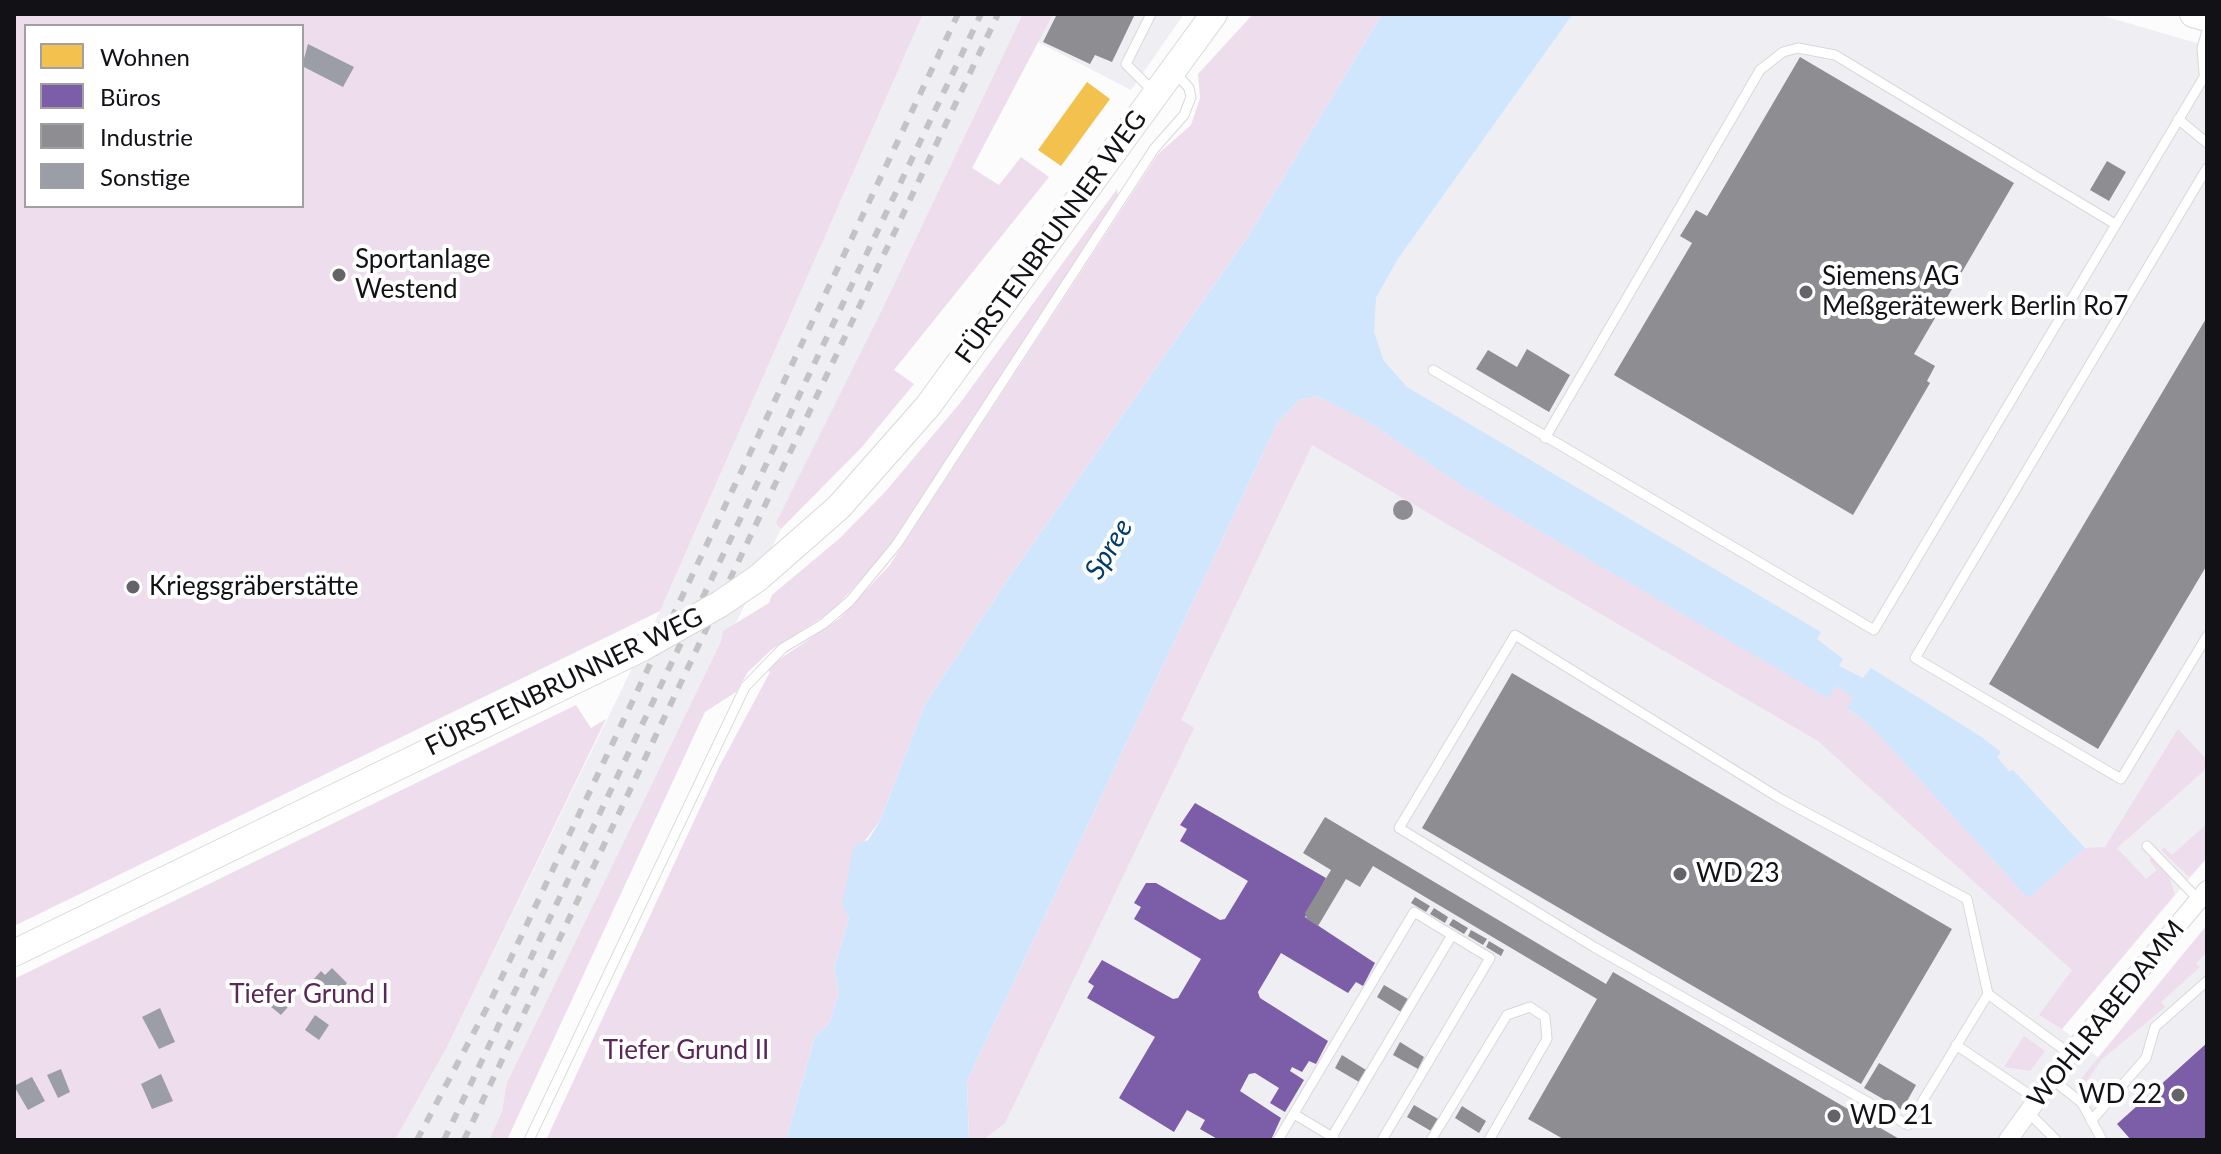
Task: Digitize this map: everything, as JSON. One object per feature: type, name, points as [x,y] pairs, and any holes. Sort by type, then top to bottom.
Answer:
[{"type":"main road","name":"FÜRSTENBRUNNER WEG","points":[[14,953],[642,648],[758,578],[839,507],[896,445],[976,342],[1214,14]]},
{"type":"main road","points":[[2193,14],[2207,18]]},
{"type":"street","name":"WOHLRABEDAMM","points":[[2008,1140],[2070,1054],[2203,894]]},
{"type":"lane","points":[[1151,14],[1126,64],[1156,93]]},
{"type":"lane","points":[[1433,370],[1874,630],[2206,73],[2202,48],[2207,31]]},
{"type":"lane","points":[[1545,438],[1760,70],[1783,52],[1798,48],[1835,55],[2115,224]]},
{"type":"lane","points":[[529,1140],[745,687],[783,648],[823,624],[850,601],[897,544],[1154,149],[1184,115],[1191,97],[1189,88],[1173,69]]},
{"type":"lane","points":[[2178,119],[2207,143]]},
{"type":"lane","points":[[2207,168],[1915,658],[2121,779],[2207,636]]},
{"type":"lane","points":[[1988,994],[1908,1125],[1594,947],[1399,828],[1515,635],[1781,799],[1967,899],[1988,994],[2070,1054]]},
{"type":"lane","points":[[2147,846],[2203,894]]},
{"type":"lane","points":[[1278,1140],[1414,912],[1490,958],[1382,1140]]},
{"type":"lane","points":[[1294,1114],[1333,1139],[1452,935]]},
{"type":"lane","points":[[2091,1121],[2146,1058],[2155,1027],[2207,981]]},
{"type":"lane","points":[[1431,1140],[1507,1015],[1530,1007],[1545,1017],[1547,1039],[1490,1139]]},
{"type":"lane","points":[[1956,1045],[2032,1105],[2056,1140]]},
{"type":"lane","points":[[2052,1079],[2082,1103],[2102,1140]]},
{"type":"shaded area","points":[[923,14],[1184,14],[1131,90],[1036,41],[931,250],[781,529],[489,1140],[395,1140],[446,1049],[660,611]]},
{"type":"shaded area","points":[[1573,14],[2097,14],[2207,46],[2207,858],[2062,1029],[2098,1057],[2207,925],[2207,1140],[969,1140],[1376,298],[1398,259]]},
{"type":"green space","points":[[14,14],[923,14],[660,611],[14,926]]},
{"type":"green space","points":[[1023,14],[1053,14],[972,168],[999,185],[1021,157],[1049,177],[894,370],[914,384],[861,448],[781,529],[776,523],[883,308]]},
{"type":"green space","name":"Tiefer Grund II","points":[[1253,14],[1382,14],[1247,238],[1004,585],[925,704],[880,821],[861,846],[849,918],[834,968],[839,993],[829,1024],[815,1036],[786,1140],[546,1140],[719,767],[770,672],[765,669],[839,619],[889,566],[1158,154],[1191,125],[1200,98],[1198,74]]},
{"type":"green space","points":[[1117,189],[1118,196],[883,556],[832,611],[771,650],[748,672],[736,692],[705,712],[507,1140],[489,1140],[502,1112],[507,1083],[721,642],[723,631],[769,603],[772,595],[840,538],[885,492],[960,403]]},
{"type":"green space","points":[[1317,396],[1372,424],[1464,487],[1827,697],[1835,686],[1853,697],[1847,709],[1870,725],[2028,898],[2085,848],[2105,847],[2178,729],[2207,760],[2207,768],[2117,848],[2146,879],[2157,870],[2149,860],[2153,857],[2169,877],[2175,894],[2062,1029],[2039,1015],[2072,970],[1818,741],[1312,445],[1181,720],[1194,728],[1005,1123],[983,1140],[969,1140],[967,1081],[1277,423],[1299,400]]},
{"type":"green space","name":"Tiefer Grund I","points":[[576,705],[591,728],[606,719],[446,1049],[395,1140],[14,1140],[14,979]]},
{"type":"green space","points":[[2207,824],[2207,858],[2189,877],[2161,850],[2164,847],[2172,855]]},
{"type":"green space","points":[[2207,925],[2207,952],[2196,963],[2200,967],[2161,1002],[2165,1007],[2101,1060],[2083,1087],[2076,1085]]},
{"type":"green space","points":[[2024,1036],[2045,1051],[2030,1071],[2004,1067]]},
{"type":"water","name":"Spree","points":[[1382,14],[1573,14],[1398,259],[1376,298],[1374,332],[1384,361],[1407,387],[1821,632],[1817,639],[1843,659],[1839,666],[1863,678],[1871,668],[1980,736],[2001,752],[1997,757],[2009,771],[2013,770],[2085,848],[2028,898],[1870,725],[1847,708],[1853,697],[1835,686],[1828,698],[1464,487],[1372,424],[1317,396],[1299,400],[1277,423],[967,1081],[969,1140],[786,1140],[815,1036],[829,1024],[839,993],[834,968],[849,918],[842,904],[854,846],[868,840],[880,821],[925,704],[1004,585],[1247,238]]},
{"type":"building: Wohnen","points":[[1087,82],[1110,99],[1061,166],[1038,150]]},
{"type":"building: Büros","points":[[1195,803],[1326,878],[1305,917],[1375,963],[1363,986],[1356,982],[1348,993],[1281,953],[1258,992],[1260,998],[1328,1041],[1316,1064],[1309,1061],[1302,1072],[1292,1067],[1290,1071],[1304,1080],[1285,1112],[1270,1103],[1279,1088],[1255,1073],[1249,1074],[1240,1091],[1281,1118],[1271,1140],[1219,1140],[1200,1129],[1205,1120],[1187,1110],[1174,1132],[1119,1098],[1155,1037],[1087,998],[1094,986],[1088,982],[1102,960],[1173,999],[1178,998],[1201,959],[1134,919],[1141,907],[1134,903],[1146,883],[1156,883],[1220,920],[1225,919],[1248,881],[1180,841],[1187,829],[1180,825]]},
{"type":"building: Büros","name":"WD 22","points":[[2207,1043],[2207,1140],[2131,1140],[2117,1124]]},
{"type":"building: Industrie","points":[[1057,14],[1135,14],[1112,62],[1095,55],[1090,64],[1043,42]]},
{"type":"building: Industrie","name":"Siemens AG Meßgerätewerk Berlin Ro7","points":[[1800,57],[2014,183],[1914,354],[1935,366],[1927,381],[1930,383],[1853,515],[1614,375],[1692,243],[1680,236],[1696,210],[1707,216]]},
{"type":"building: Industrie","points":[[2107,161],[2126,172],[2109,201],[2090,190]]},
{"type":"building: Industrie","points":[[2207,317],[2207,565],[2098,749],[1989,684]]},
{"type":"building: Industrie","points":[[1527,349],[1570,375],[1549,412],[1476,369],[1488,350],[1517,367]]},
{"type":"building: Industrie","points":[[1403,500],[1410,503],[1413,510],[1410,517],[1403,520],[1396,517],[1393,510],[1396,503]]},
{"type":"building: Industrie","name":"WD 23","points":[[1512,673],[1952,929],[1861,1084],[1422,828]]},
{"type":"building: Industrie","points":[[1325,817],[1606,984],[1613,972],[1901,1140],[1565,1140],[1528,1119],[1597,999],[1373,866],[1360,887],[1346,879],[1318,926],[1307,919],[1305,913],[1331,870],[1303,853]]},
{"type":"building: Industrie","points":[[1415,897],[1430,906],[1426,912],[1411,903]]},
{"type":"building: Industrie","points":[[1434,908],[1448,917],[1445,923],[1430,914]]},
{"type":"building: Industrie","points":[[1453,919],[1468,928],[1464,934],[1449,925]]},
{"type":"building: Industrie","points":[[1471,930],[1487,939],[1483,945],[1468,936]]},
{"type":"building: Industrie","points":[[1489,941],[1504,950],[1501,956],[1486,947]]},
{"type":"building: Industrie","points":[[1384,985],[1408,999],[1401,1012],[1377,997]]},
{"type":"building: Industrie","points":[[1400,1042],[1424,1057],[1418,1069],[1393,1055]]},
{"type":"building: Industrie","points":[[1342,1055],[1366,1070],[1359,1082],[1335,1068]]},
{"type":"building: Industrie","points":[[1879,1063],[1916,1085],[1902,1110],[1864,1088]]},
{"type":"building: Industrie","points":[[1414,1105],[1438,1119],[1431,1131],[1407,1117]]},
{"type":"building: Industrie","points":[[1462,1106],[1486,1121],[1479,1133],[1455,1118]]},
{"type":"building: Sonstige","points":[[308,44],[354,67],[343,87],[304,67]]},
{"type":"building: Sonstige","points":[[332,968],[347,983],[333,1000],[312,981],[321,971],[325,975]]},
{"type":"building: Sonstige","points":[[282,992],[293,1001],[281,1015],[270,1006]]},
{"type":"building: Sonstige","points":[[160,1008],[175,1042],[159,1049],[142,1017]]},
{"type":"building: Sonstige","points":[[315,1015],[329,1025],[319,1040],[305,1030]]},
{"type":"building: Sonstige","points":[[61,1069],[70,1092],[58,1098],[47,1075]]},
{"type":"building: Sonstige","points":[[161,1074],[173,1101],[152,1109],[141,1084]]},
{"type":"building: Sonstige","points":[[32,1077],[45,1101],[28,1110],[14,1086]]},
{"type":"railway","points":[[417,1140],[491,1000],[958,14]]},
{"type":"railway","points":[[444,1140],[981,14]]},
{"type":"railway","points":[[464,1140],[998,14]]},
{"type":"place","name":"Sportanlage Westend","points":[[339,275]]},
{"type":"place","name":"Siemens AG Meßgerätewerk Berlin Ro7","points":[[1806,292]]},
{"type":"place","name":"Kriegsgräberstätte","points":[[133,587]]},
{"type":"place","name":"WD 23","points":[[1680,874]]},
{"type":"place","name":"WD 22","points":[[2178,1095]]},
{"type":"place","name":"WD 21","points":[[1834,1116]]}]
